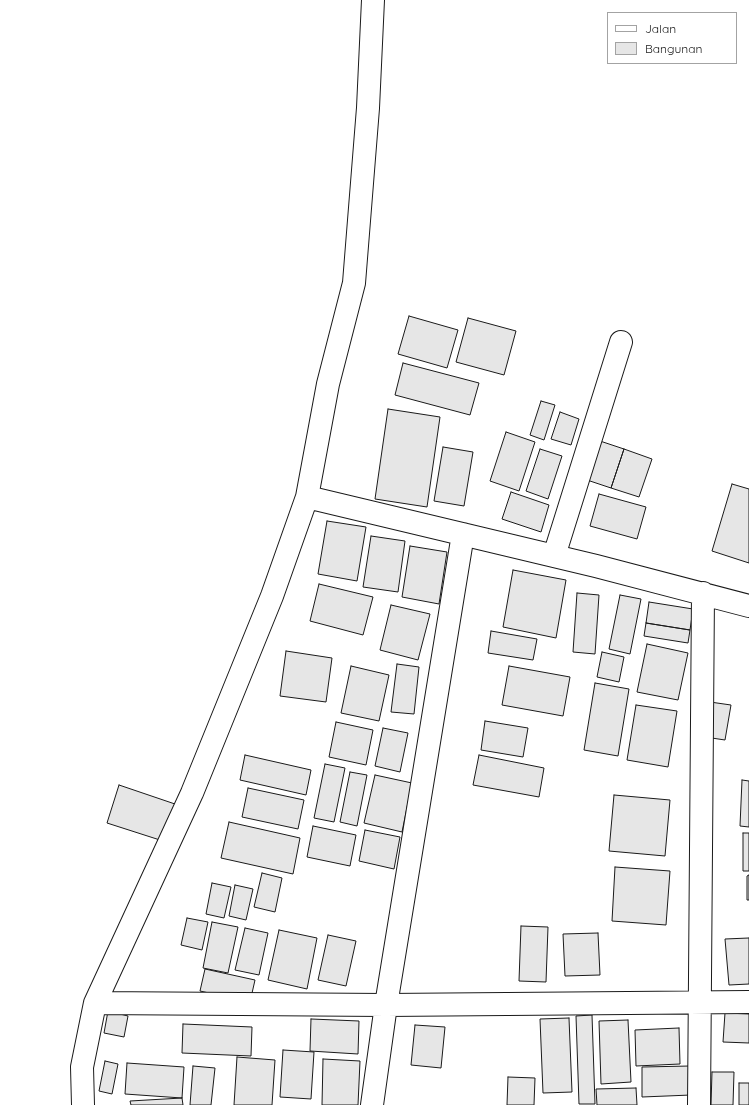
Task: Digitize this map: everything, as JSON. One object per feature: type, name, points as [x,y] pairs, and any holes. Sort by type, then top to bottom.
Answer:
[{"type":"street","points":[[83,1105],[82,1067],[95,1003],[192,793],[272,596],[307,497],[328,384],[354,283],[368,108],[373,0]]},
{"type":"street","points":[[554,556],[621,342]]},
{"type":"street","points":[[307,497],[554,556],[749,606]]},
{"type":"street","points":[[372,1105],[386,1005],[463,534]]},
{"type":"street","points":[[700,1105],[703,593]]},
{"type":"street","points":[[95,1003],[386,1005],[701,1001],[749,1002]]},
{"type":"building","points":[[409,316],[458,330],[447,368],[398,354]]},
{"type":"building","points":[[468,318],[516,331],[504,375],[456,362]]},
{"type":"building","points":[[403,363],[479,383],[470,415],[395,395]]},
{"type":"building","points":[[541,401],[555,405],[544,440],[530,435]]},
{"type":"building","points":[[388,409],[440,417],[427,507],[375,499]]},
{"type":"building","points":[[560,412],[579,419],[571,445],[551,439]]},
{"type":"building","points":[[506,432],[535,442],[519,491],[490,481]]},
{"type":"building","points":[[597,440],[624,449],[611,488],[584,479]]},
{"type":"building","points":[[443,447],[473,452],[464,506],[434,501]]},
{"type":"building","points":[[540,449],[562,456],[548,499],[526,491]]},
{"type":"building","points":[[624,449],[652,459],[639,497],[611,488]]},
{"type":"building","points":[[732,484],[749,489],[749,563],[712,551]]},
{"type":"building","points":[[511,492],[549,505],[541,532],[502,519]]},
{"type":"building","points":[[599,494],[646,507],[637,539],[590,526]]},
{"type":"building","points":[[327,521],[366,527],[357,581],[318,574]]},
{"type":"building","points":[[371,536],[405,541],[398,592],[363,587]]},
{"type":"building","points":[[410,546],[447,552],[439,604],[402,597]]},
{"type":"building","points":[[513,570],[566,580],[556,638],[503,627]]},
{"type":"building","points":[[319,584],[373,597],[363,635],[310,621]]},
{"type":"building","points":[[577,593],[599,595],[595,654],[573,652]]},
{"type":"building","points":[[620,595],[641,599],[630,654],[609,649]]},
{"type":"building","points":[[649,602],[693,609],[690,630],[646,623]]},
{"type":"building","points":[[391,605],[430,614],[418,660],[380,650]]},
{"type":"building","points":[[646,623],[690,630],[688,643],[644,636]]},
{"type":"building","points":[[491,631],[537,639],[533,660],[488,653]]},
{"type":"building","points":[[647,644],[688,653],[678,700],[637,692]]},
{"type":"building","points":[[286,651],[332,658],[326,702],[280,696]]},
{"type":"building","points":[[602,652],[624,657],[619,682],[597,677]]},
{"type":"building","points":[[397,664],[419,667],[414,714],[391,712]]},
{"type":"building","points":[[351,666],[389,675],[379,721],[341,713]]},
{"type":"building","points":[[509,666],[570,677],[563,716],[502,705]]},
{"type":"building","points":[[595,683],[629,689],[618,756],[584,750]]},
{"type":"building","points":[[710,702],[731,705],[725,740],[705,737]]},
{"type":"building","points":[[636,705],[677,711],[668,767],[627,760]]},
{"type":"building","points":[[485,721],[528,728],[523,757],[481,750]]},
{"type":"building","points":[[336,722],[373,730],[366,765],[329,757]]},
{"type":"building","points":[[383,728],[408,733],[400,772],[375,766]]},
{"type":"building","points":[[245,755],[311,770],[306,795],[240,780]]},
{"type":"building","points":[[479,755],[544,768],[539,797],[473,785]]},
{"type":"building","points":[[325,764],[345,768],[334,822],[314,818]]},
{"type":"building","points":[[350,772],[367,775],[357,826],[340,822]]},
{"type":"building","points":[[375,775],[412,783],[402,832],[364,823]]},
{"type":"building","points":[[742,780],[749,781],[749,827],[740,826]]},
{"type":"building","points":[[119,785],[175,804],[163,841],[107,823]]},
{"type":"building","points":[[248,788],[304,800],[298,829],[242,817]]},
{"type":"building","points":[[614,795],[670,800],[665,856],[609,851]]},
{"type":"building","points":[[229,822],[300,838],[293,874],[221,858]]},
{"type":"building","points":[[313,826],[356,835],[350,866],[307,857]]},
{"type":"building","points":[[365,830],[400,837],[394,869],[359,861]]},
{"type":"building","points":[[743,833],[749,833],[749,871],[743,871]]},
{"type":"building","points":[[615,867],[670,871],[666,925],[612,921]]},
{"type":"building","points":[[262,873],[282,878],[275,912],[254,907]]},
{"type":"building","points":[[749,875],[749,900],[747,900],[747,876]]},
{"type":"building","points":[[212,883],[231,887],[224,918],[206,914]]},
{"type":"building","points":[[235,885],[253,889],[246,920],[229,916]]},
{"type":"building","points":[[187,918],[208,922],[202,950],[181,945]]},
{"type":"building","points":[[212,922],[238,927],[228,973],[203,968]]},
{"type":"building","points":[[521,926],[548,927],[546,982],[519,981]]},
{"type":"building","points":[[245,928],[268,933],[259,975],[235,970]]},
{"type":"building","points":[[279,930],[317,938],[307,989],[268,980]]},
{"type":"building","points":[[598,933],[600,975],[565,976],[563,934]]},
{"type":"building","points":[[328,935],[356,941],[346,986],[318,980]]},
{"type":"building","points":[[749,938],[749,984],[729,985],[725,939]]},
{"type":"building","points":[[205,969],[255,980],[250,1002],[200,991]]},
{"type":"building","points":[[108,1011],[128,1016],[124,1037],[104,1033]]},
{"type":"building","points":[[725,1013],[749,1014],[749,1043],[723,1042]]},
{"type":"building","points":[[592,1015],[595,1104],[579,1104],[576,1016]]},
{"type":"building","points":[[569,1018],[572,1092],[543,1093],[540,1019]]},
{"type":"building","points":[[311,1019],[359,1021],[358,1054],[310,1051]]},
{"type":"building","points":[[628,1020],[631,1082],[601,1084],[599,1021]]},
{"type":"building","points":[[183,1024],[252,1027],[251,1056],[182,1053]]},
{"type":"building","points":[[415,1025],[445,1027],[441,1068],[411,1065]]},
{"type":"building","points":[[679,1028],[680,1064],[636,1066],[635,1030]]},
{"type":"building","points":[[283,1050],[314,1052],[311,1099],[280,1097]]},
{"type":"building","points":[[237,1057],[275,1060],[272,1105],[234,1105]]},
{"type":"building","points":[[323,1059],[360,1061],[358,1105],[322,1105]]},
{"type":"building","points":[[105,1061],[118,1064],[112,1094],[99,1091]]},
{"type":"building","points":[[127,1063],[184,1067],[182,1098],[125,1094]]},
{"type":"building","points":[[193,1066],[215,1068],[211,1105],[190,1105]]},
{"type":"building","points":[[690,1066],[691,1095],[642,1097],[642,1067]]},
{"type":"building","points":[[712,1072],[734,1072],[733,1105],[711,1105]]},
{"type":"building","points":[[508,1077],[535,1078],[534,1105],[507,1105]]},
{"type":"building","points":[[739,1083],[749,1083],[749,1105],[739,1105]]},
{"type":"building","points":[[636,1088],[637,1105],[597,1105],[596,1089]]},
{"type":"building","points":[[182,1098],[183,1105],[131,1105],[130,1101]]}]
